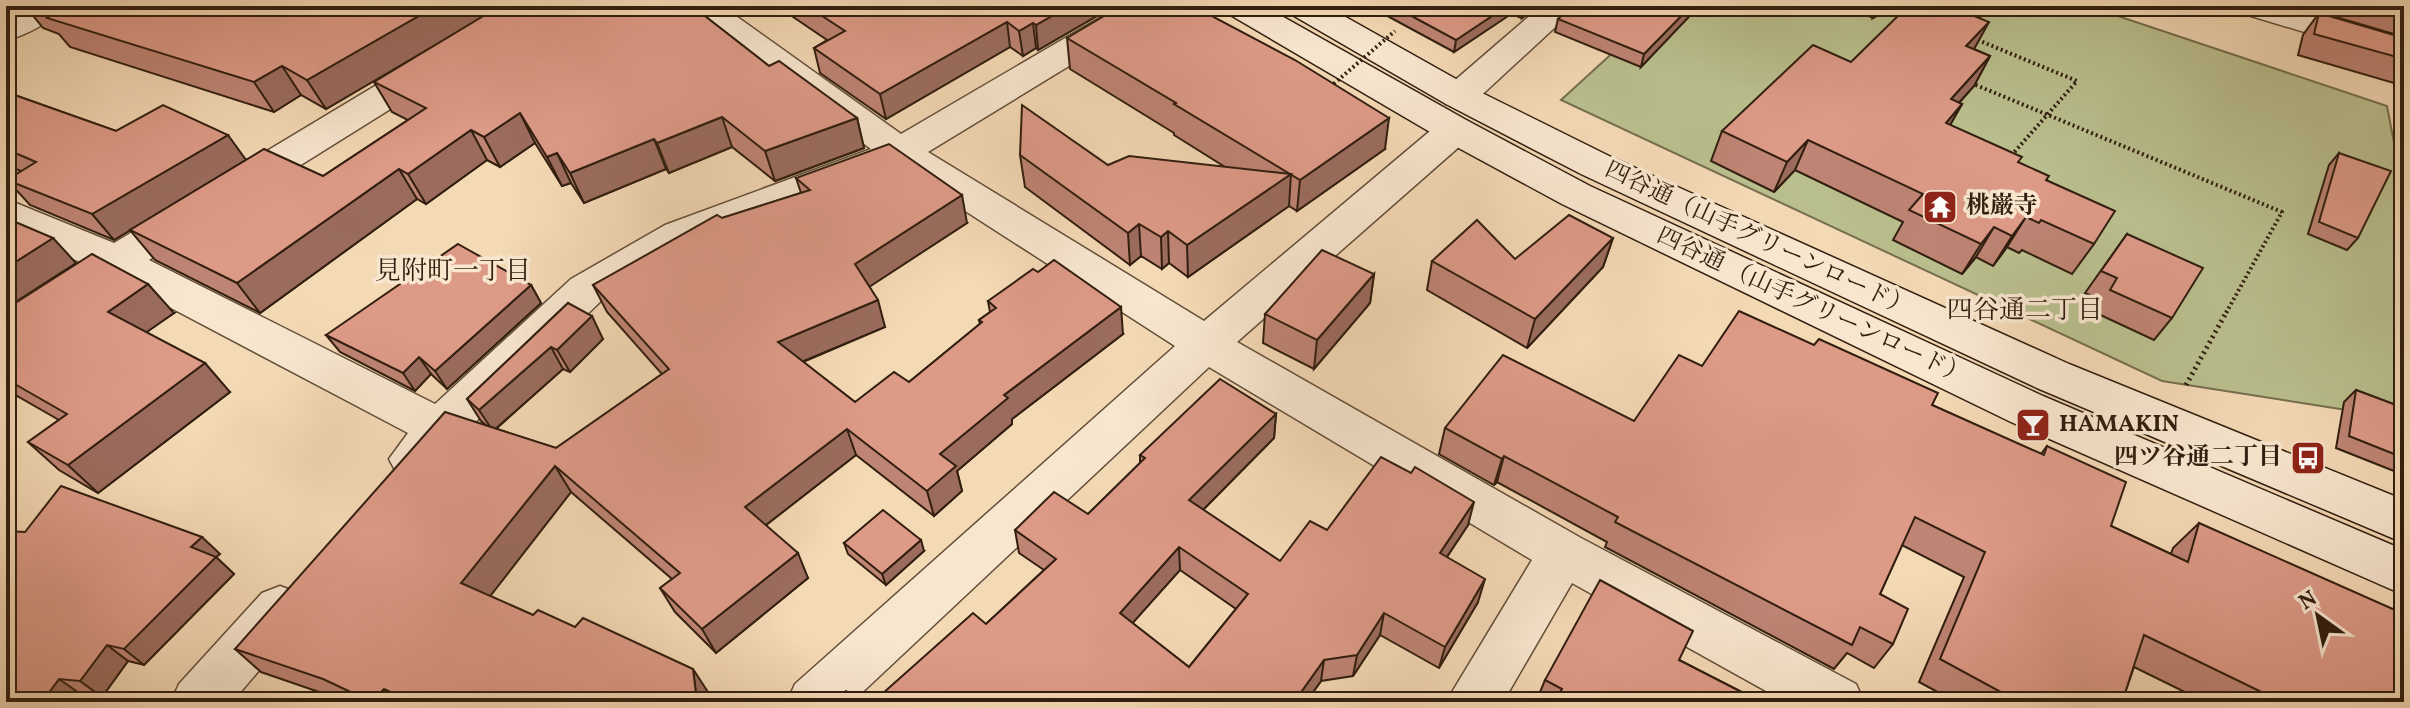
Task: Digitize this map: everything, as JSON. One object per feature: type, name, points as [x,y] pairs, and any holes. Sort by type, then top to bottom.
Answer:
[{"type":"street","points":[[6,30],[46,6]]},
{"type":"street","points":[[6,333],[116,261],[532,6]]},
{"type":"street","points":[[700,6],[900,152],[1206,344],[1563,553],[1837,702]]},
{"type":"street","points":[[388,488],[440,428],[586,290],[679,235],[900,152],[1144,6]]},
{"type":"street","name":"四谷通 （山手グリーンロード）","points":[[1239,6],[1457,113],[1576,195],[2027,409],[2404,573]]},
{"type":"street","name":"四谷通（山手グリーンロード）","points":[[1301,6],[1457,113],[1595,165],[2053,376],[2404,522]]},
{"type":"street","points":[[814,702],[1457,113],[1561,6]]},
{"type":"street","points":[[2253,6],[2404,51]]},
{"type":"street","points":[[6,213],[116,261],[440,428]]},
{"type":"street","points":[[1473,702],[1563,553]]},
{"type":"street","points":[[198,702],[304,583]]},
{"type":"path","points":[[1975,25],[1994,6]]},
{"type":"path","points":[[1329,88],[1395,31]]},
{"type":"path","points":[[1965,34],[2077,81],[2007,160]]},
{"type":"path","points":[[1960,78],[2282,212],[2166,421]]},
{"type":"green space","points":[[1664,6],[2088,6],[2387,106],[2404,195],[2404,419],[2162,381],[1561,100]]},
{"type":"building","points":[[42,6],[436,6],[307,80],[282,66],[254,82],[47,18],[58,11]]},
{"type":"building","points":[[500,6],[692,6],[769,66],[779,61],[857,118],[765,151],[722,117],[657,143],[654,139],[570,173],[557,153],[547,157],[520,113],[484,137],[471,130],[408,174],[399,169],[237,283],[130,230],[264,149],[323,176],[426,108],[374,82]]},
{"type":"building","points":[[807,6],[1069,6],[1019,31],[1007,22],[880,94],[814,48],[845,31]]},
{"type":"building","points":[[1121,6],[1193,6],[1295,60],[1389,118],[1300,180],[1067,38]]},
{"type":"building","points":[[1393,6],[1507,6],[1456,40]]},
{"type":"building","points":[[1572,6],[1691,6],[1644,54],[1558,19]]},
{"type":"building","points":[[1908,6],[1950,6],[1989,22],[1966,46],[1990,56],[1951,99],[1962,104],[1946,123],[2022,157],[2018,162],[2049,176],[2046,180],[2115,211],[2094,244],[2041,220],[2039,223],[2026,217],[2012,236],[1994,227],[1981,244],[1909,210],[1923,194],[1808,140],[1787,162],[1722,131],[1813,45],[1851,62]]},
{"type":"building","points":[[2319,13],[2404,38],[2404,59],[2314,34]]},
{"type":"building","points":[[6,92],[116,131],[163,105],[228,135],[92,214],[7,180],[36,162],[6,149]]},
{"type":"building","points":[[1022,105],[1108,165],[1129,156],[1291,174],[1187,245],[1168,231],[1161,237],[1139,224],[1128,233],[1020,155]]},
{"type":"building","points":[[889,144],[962,195],[855,264],[878,300],[778,342],[855,402],[894,372],[909,382],[996,308],[988,301],[1033,269],[1038,272],[1054,260],[1121,307],[1004,395],[1008,398],[940,454],[956,466],[927,491],[847,429],[745,507],[798,553],[702,629],[660,588],[680,573],[555,466],[461,583],[533,615],[538,610],[575,627],[583,618],[693,669],[697,702],[444,702],[436,698],[432,702],[412,702],[384,689],[372,702],[323,679],[235,649],[445,412],[556,448],[669,369],[593,285],[717,215],[722,218],[810,190],[796,178]]},
{"type":"building","points":[[2339,153],[2391,171],[2358,238],[2319,222]]},
{"type":"building","points":[[1569,215],[1613,238],[1535,319],[1432,261],[1477,220],[1515,259]]},
{"type":"building","points":[[6,218],[53,238],[6,268]]},
{"type":"building","points":[[2127,234],[2203,268],[2172,318],[2110,290],[2117,278],[2101,271]]},
{"type":"building","points":[[458,244],[531,285],[435,371],[419,357],[403,373],[326,335]]},
{"type":"building","points":[[1322,250],[1374,274],[1317,340],[1265,314]]},
{"type":"building","points":[[92,254],[148,284],[108,312],[205,363],[68,465],[28,442],[67,414],[6,379],[6,309]]},
{"type":"building","points":[[568,303],[592,316],[557,350],[551,347],[479,410],[467,399]]},
{"type":"building","points":[[1739,311],[1814,345],[1819,339],[1938,393],[1932,405],[2044,455],[2047,446],[2126,482],[2111,526],[2188,562],[2199,523],[2404,614],[2404,702],[2282,702],[2144,635],[2122,702],[2008,702],[2010,697],[1940,659],[1985,552],[1915,517],[1880,594],[1908,609],[1893,644],[1860,627],[1852,645],[1615,522],[1618,517],[1504,456],[1502,459],[1445,428],[1503,355],[1634,421],[1679,355],[1702,366]]},
{"type":"building","points":[[1220,379],[1276,414],[1189,500],[1280,561],[1310,521],[1327,530],[1381,457],[1411,473],[1415,467],[1474,502],[1440,553],[1485,579],[1445,647],[1384,613],[1357,655],[1324,660],[1294,702],[1036,702],[1033,699],[1030,702],[873,702],[973,613],[986,624],[1056,559],[1015,530],[1054,492],[1088,514],[1145,458],[1140,455]],"holes":[[[1179,547],[1248,594],[1189,667],[1120,613]]]},
{"type":"building","points":[[2356,390],[2404,408],[2404,458],[2349,436]]},
{"type":"building","points":[[61,486],[202,537],[191,547],[216,557],[124,649],[107,645],[80,681],[59,679],[42,702],[6,702],[6,531],[25,532]]},
{"type":"building","points":[[883,510],[921,540],[882,574],[844,543]]},
{"type":"building","points":[[1600,580],[1693,631],[1679,660],[1761,702],[1555,702],[1562,689],[1545,680]]},
{"type":"building","points":[[846,691],[858,702],[834,702]]},
{"type":"place","name":"桃巌寺","points":[[1940,207]]},
{"type":"place","name":"HAMAKIN","points":[[2033,425]]},
{"type":"place","name":"四ツ谷通二丁目","points":[[2308,458]]},
{"type":"district","name":"見附町一丁目","points":[[453,272]]},
{"type":"district","name":"四谷通二丁目","points":[[2025,311]]}]
